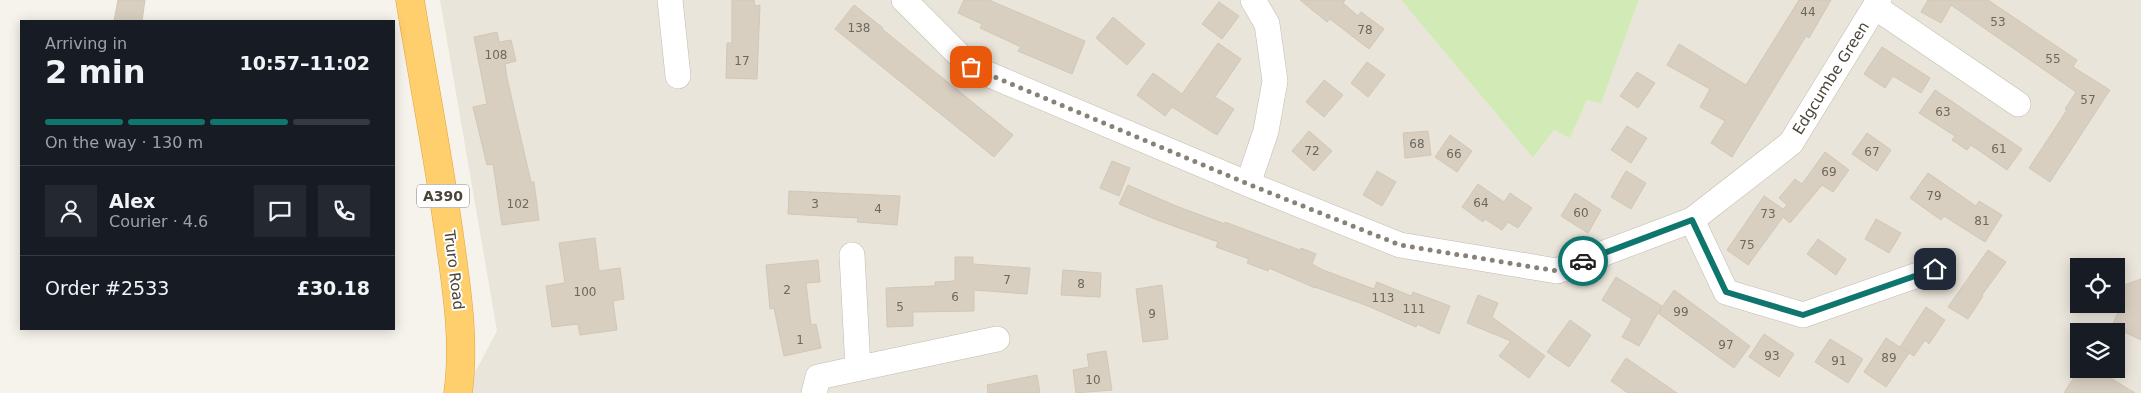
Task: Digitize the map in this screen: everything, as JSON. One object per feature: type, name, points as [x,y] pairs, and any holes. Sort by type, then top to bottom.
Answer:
[{"type":"highway","name":"Truro Road","points":[[410,0],[447,217],[459,306],[462,350],[458,393]]},
{"type":"street","points":[[670,0],[678,76]]},
{"type":"street","name":"Edgcumbe Green","points":[[904,0],[971,67],[1248,184],[1400,245],[1557,271],[1692,220],[1791,143],[1877,4],[2018,104]]},
{"type":"street","points":[[1248,184],[1266,131],[1275,81],[1267,24],[1253,0]]},
{"type":"street","points":[[1692,220],[1726,292],[1803,315],[1935,269]]},
{"type":"street","points":[[852,254],[858,368]]},
{"type":"street","points":[[814,393],[818,377],[997,339]]},
{"type":"shaded area","points":[[440,0],[1401,0],[1533,158],[1554,130],[1570,138],[1587,100],[1601,102],[1639,0],[2141,0],[2141,393],[464,393],[497,331]]},
{"type":"green space","points":[[1401,0],[1639,0],[1601,103],[1587,100],[1570,138],[1554,130],[1533,158]]},
{"type":"building","points":[[118,0],[145,0],[142,20],[114,20]]},
{"type":"building","points":[[732,0],[754,0],[755,6],[760,5],[757,79],[726,78],[727,43],[732,43]]},
{"type":"building","points":[[964,0],[989,0],[1085,41],[1072,74],[1018,51],[1021,47],[980,28],[982,24],[958,13]]},
{"type":"building","points":[[1300,0],[1345,0],[1343,3],[1358,16],[1361,12],[1384,29],[1369,49],[1330,19],[1327,22]]},
{"type":"building","points":[[1799,0],[1831,0],[1809,38],[1806,36],[1732,157],[1711,143],[1725,121],[1700,107],[1710,89],[1667,65],[1679,44],[1746,85]]},
{"type":"building","points":[[1928,0],[1988,0],[2077,60],[2073,67],[2110,90],[2050,182],[2029,168],[2067,110],[2065,109],[2076,92],[1951,5],[1941,23],[1921,12]]},
{"type":"building","points":[[1219,2],[1239,16],[1222,39],[1202,24]]},
{"type":"building","points":[[854,5],[1013,135],[994,157],[835,29]]},
{"type":"building","points":[[1113,17],[1145,44],[1127,65],[1096,38]]},
{"type":"building","points":[[497,32],[499,42],[511,40],[516,61],[505,64],[507,78],[531,182],[534,182],[539,220],[502,225],[493,164],[487,165],[473,107],[487,104],[474,37]]},
{"type":"building","points":[[1218,43],[1241,59],[1215,97],[1234,109],[1217,135],[1172,107],[1165,116],[1137,95],[1153,73],[1182,94]]},
{"type":"building","points":[[1882,47],[1930,78],[1921,93],[1893,76],[1885,88],[1864,74]]},
{"type":"building","points":[[1367,62],[1385,75],[1368,97],[1351,83]]},
{"type":"building","points":[[1637,72],[1655,83],[1638,108],[1620,96]]},
{"type":"building","points":[[1324,80],[1343,95],[1324,117],[1306,102]]},
{"type":"building","points":[[1935,90],[2022,149],[2007,170],[1971,145],[1967,150],[1952,140],[1955,136],[1919,113]]},
{"type":"building","points":[[1627,126],[1647,138],[1631,163],[1611,150]]},
{"type":"building","points":[[1309,131],[1332,151],[1314,171],[1292,151]]},
{"type":"building","points":[[1428,131],[1431,155],[1405,158],[1403,133]]},
{"type":"building","points":[[1867,133],[1891,150],[1877,171],[1852,154]]},
{"type":"building","points":[[1450,135],[1472,151],[1457,172],[1435,157]]},
{"type":"building","points":[[1825,152],[1849,170],[1833,192],[1822,185],[1790,223],[1783,217],[1748,265],[1727,250],[1764,196],[1783,209],[1787,205],[1779,198],[1795,179],[1802,184]]},
{"type":"building","points":[[1112,161],[1130,168],[1119,196],[1100,188]]},
{"type":"building","points":[[1377,171],[1396,182],[1382,206],[1363,195]]},
{"type":"building","points":[[1626,171],[1646,183],[1631,209],[1611,197]]},
{"type":"building","points":[[1928,173],[1976,206],[1979,201],[2002,215],[1985,242],[1944,216],[1941,220],[1910,198]]},
{"type":"building","points":[[1478,184],[1504,202],[1510,193],[1532,208],[1518,228],[1508,222],[1502,230],[1485,219],[1483,222],[1462,207]]},
{"type":"building","points":[[1128,185],[1176,206],[1225,224],[1225,222],[1300,250],[1301,248],[1316,254],[1312,264],[1323,270],[1374,289],[1377,282],[1411,296],[1413,292],[1450,306],[1439,334],[1417,324],[1416,327],[1368,306],[1315,288],[1269,268],[1268,271],[1247,263],[1249,259],[1216,247],[1218,242],[1119,204]]},
{"type":"building","points":[[789,191],[900,196],[897,225],[857,222],[858,218],[788,214]]},
{"type":"building","points":[[1575,193],[1601,210],[1588,233],[1561,216]]},
{"type":"building","points":[[1876,219],[1901,233],[1889,253],[1865,239]]},
{"type":"building","points":[[595,238],[599,271],[620,268],[624,299],[613,301],[617,330],[580,335],[578,324],[552,327],[546,286],[565,283],[559,243]]},
{"type":"building","points":[[1818,239],[1846,259],[1836,275],[1807,254]]},
{"type":"building","points":[[1988,250],[2006,262],[1982,295],[1968,319],[1948,307]]},
{"type":"building","points":[[955,257],[973,257],[973,264],[1030,268],[1027,294],[974,290],[974,311],[913,312],[913,326],[887,327],[886,288],[935,286],[935,282],[955,281]]},
{"type":"building","points":[[818,260],[820,282],[806,283],[811,325],[816,324],[821,348],[784,356],[774,308],[770,309],[766,265]]},
{"type":"building","points":[[1063,270],[1101,273],[1100,297],[1061,295]]},
{"type":"building","points":[[1616,277],[1662,306],[1639,346],[1622,337],[1632,319],[1602,300]]},
{"type":"building","points":[[2141,279],[2141,340],[2125,332],[2125,323],[2113,323],[2118,313],[2125,313],[2125,285]]},
{"type":"building","points":[[1162,285],[1168,339],[1143,342],[1136,289]]},
{"type":"building","points":[[1674,290],[1750,346],[1734,368],[1658,313]]},
{"type":"building","points":[[1478,295],[1498,303],[1492,317],[1545,356],[1529,378],[1499,356],[1511,341],[1467,323]]},
{"type":"building","points":[[1926,307],[1945,320],[1929,344],[1925,340],[1914,356],[1900,347]]},
{"type":"building","points":[[1570,320],[1591,335],[1569,367],[1547,352]]},
{"type":"building","points":[[1764,334],[1794,354],[1779,377],[1749,357]]},
{"type":"building","points":[[1886,338],[1909,353],[1886,387],[1864,372]]},
{"type":"building","points":[[1830,339],[1863,359],[1848,383],[1815,362]]},
{"type":"building","points":[[1106,351],[1112,390],[1076,393],[1073,370],[1089,367],[1087,354]]},
{"type":"building","points":[[1626,358],[1677,393],[1628,393],[1611,381]]},
{"type":"building","points":[[1037,375],[1040,393],[988,393],[987,385]]},
{"type":"building","points":[[2073,378],[2111,378],[2135,393],[2064,393]]},
{"type":"way so far","points":[[971,67],[1248,184],[1400,245],[1557,271],[1583,261]]},
{"type":"route","points":[[1583,261],[1692,220],[1726,292],[1803,315],[1935,269]]}]
